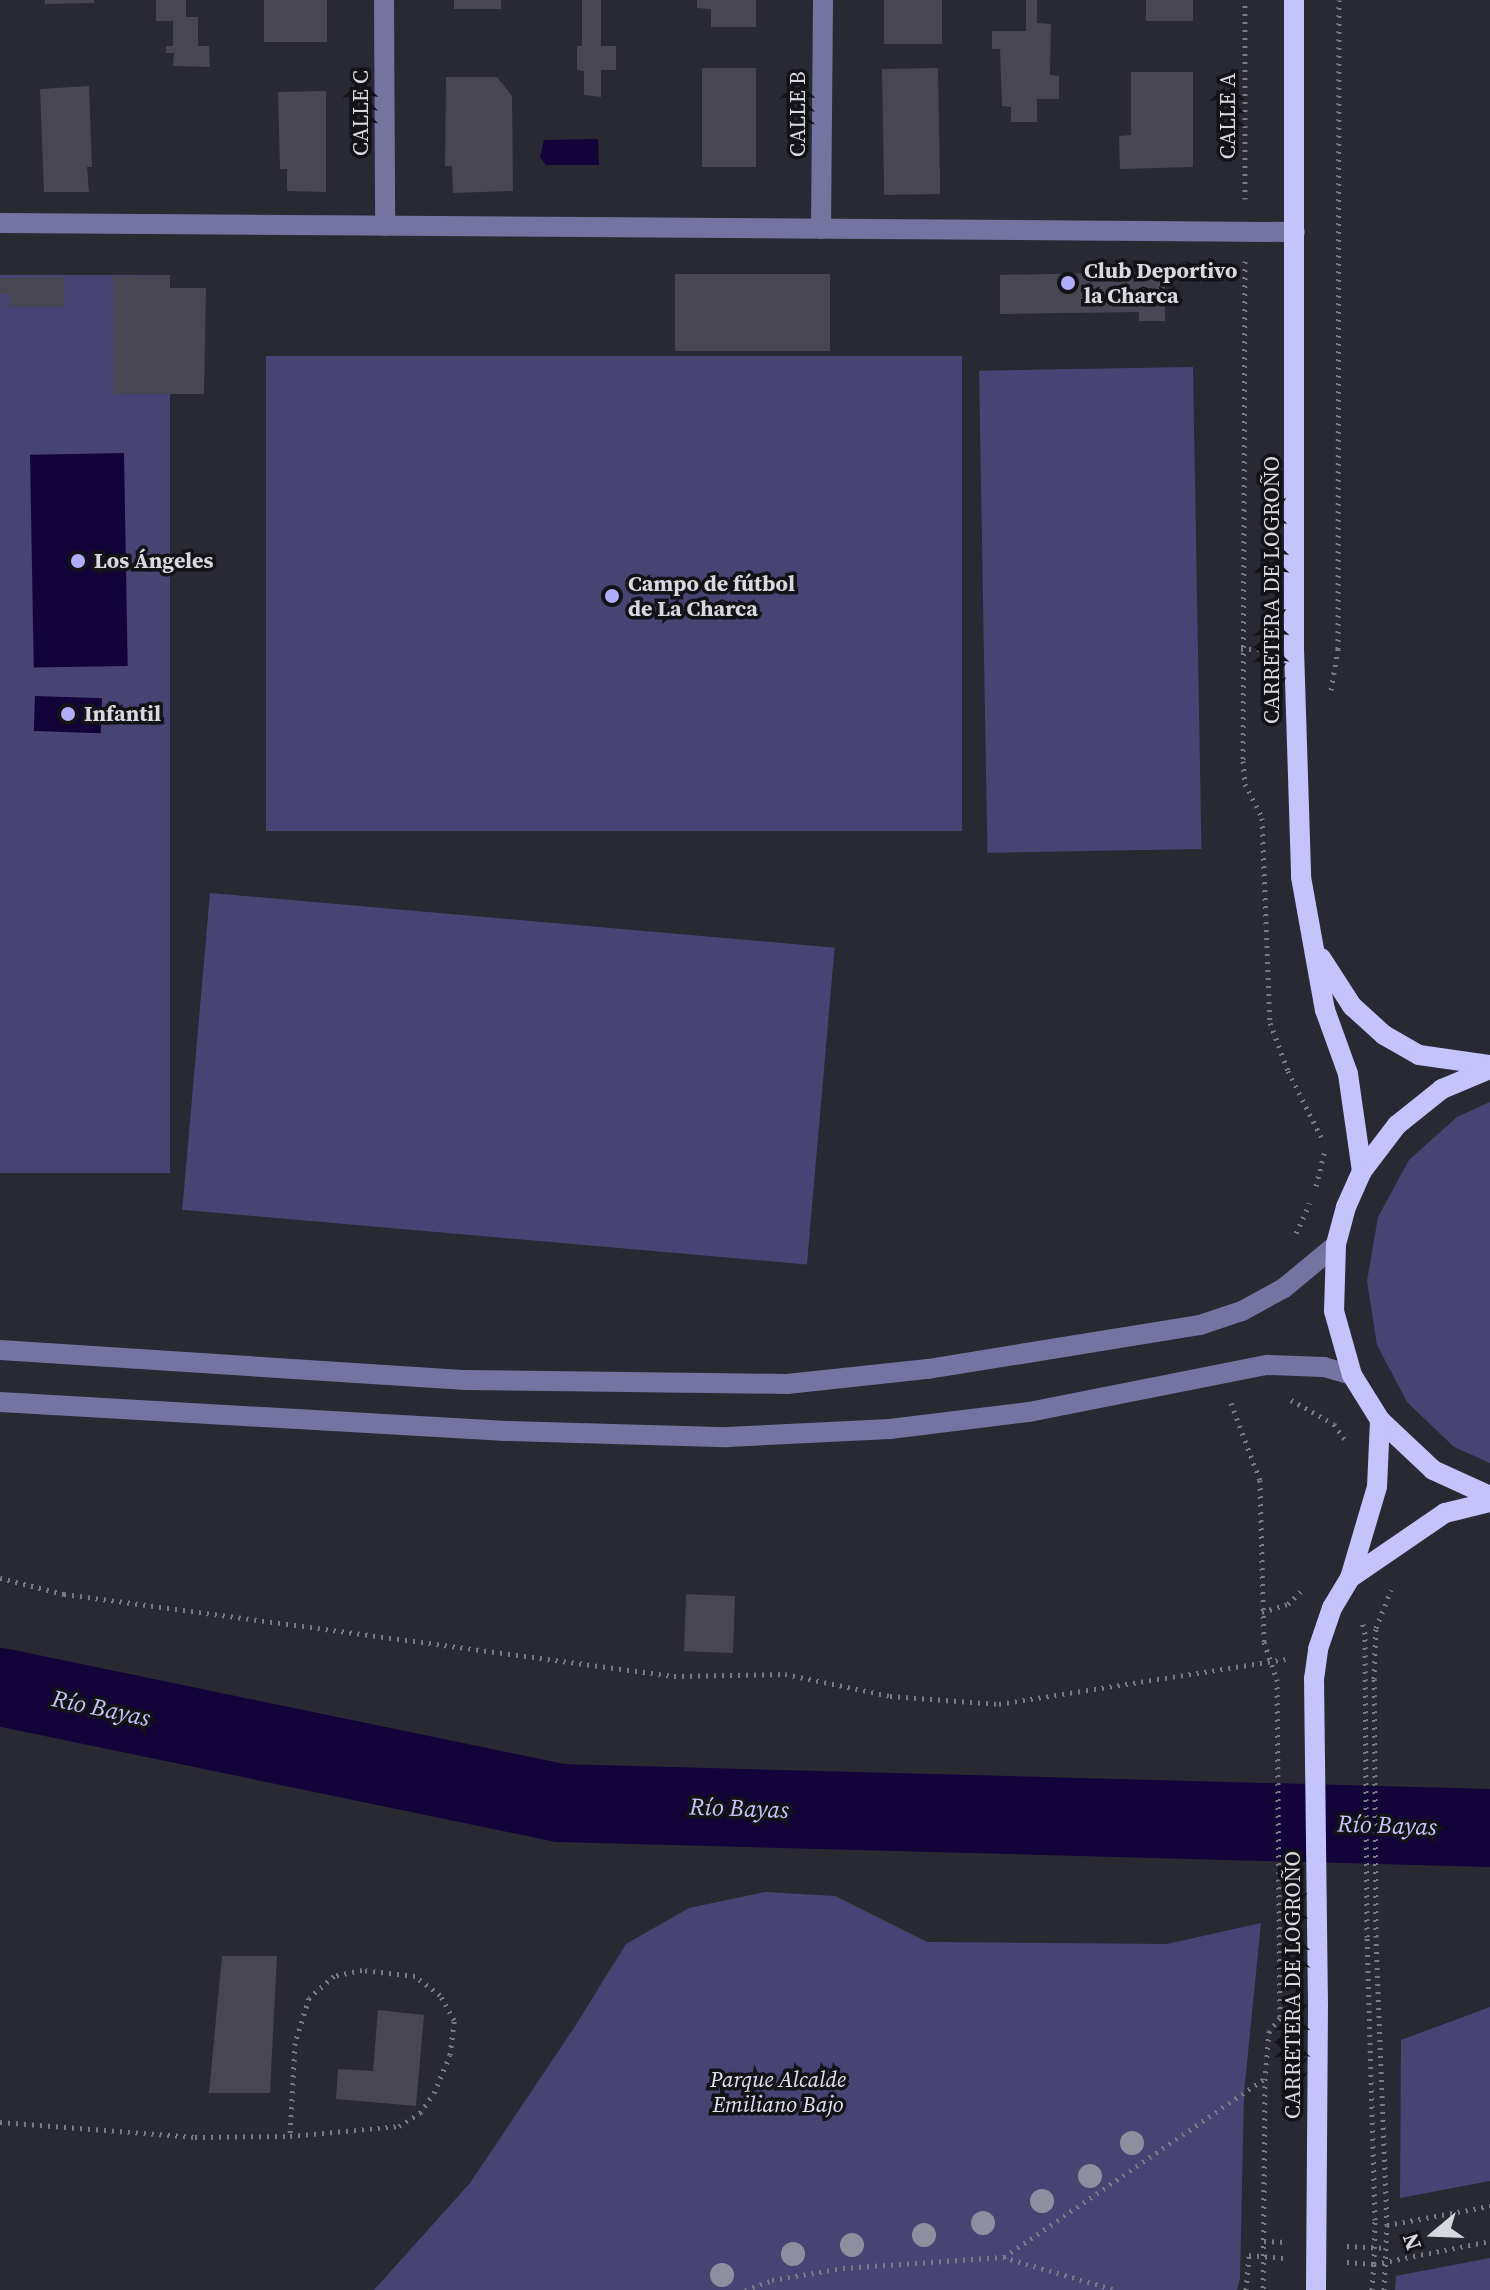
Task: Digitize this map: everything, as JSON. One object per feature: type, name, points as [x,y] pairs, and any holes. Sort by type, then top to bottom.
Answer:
[{"type":"main road","name":"CARRETERA DE LOGROÑO","points":[[1294,0],[1294,649],[1301,877],[1317,951],[1325,1010],[1348,1074],[1362,1171]]},
{"type":"main road","points":[[1317,951],[1352,1006],[1384,1035],[1419,1055],[1490,1067]]},
{"type":"main road","points":[[1490,1067],[1442,1089],[1397,1125],[1362,1171],[1346,1207],[1336,1245],[1334,1311],[1352,1375],[1380,1420],[1433,1470],[1490,1496]]},
{"type":"main road","points":[[1350,1578],[1377,1487],[1380,1420]]},
{"type":"main road","points":[[1350,1578],[1445,1513],[1490,1502]]},
{"type":"main road","name":"CARRETERA DE LOGROÑO","points":[[1316,2290],[1318,2006],[1314,1679],[1318,1649],[1332,1608],[1350,1578]]},
{"type":"street","name":"CALLE C","points":[[384,0],[385,226]]},
{"type":"street","name":"CALLE B","points":[[821,229],[823,0]]},
{"type":"street","points":[[0,223],[1295,232]]},
{"type":"street","points":[[0,1350],[466,1380],[735,1386],[787,1384],[928,1369],[1200,1325],[1242,1311],[1284,1288],[1336,1245]]},
{"type":"street","points":[[0,1402],[506,1431],[727,1437],[890,1429],[1029,1412],[1267,1365],[1324,1367],[1352,1375]]},
{"type":"path","name":"CALLE A","points":[[1245,0],[1243,761],[1245,784],[1262,818],[1270,1023],[1288,1071],[1325,1146]]},
{"type":"path","points":[[1329,698],[1338,649],[1339,0]]},
{"type":"path","points":[[1279,1398],[1312,1409],[1334,1424],[1348,1449]]},
{"type":"path","points":[[1243,1400],[1231,1402],[1260,1480],[1264,1642],[1277,1679],[1280,2018],[1269,2031],[1265,2078],[1263,2290]]},
{"type":"path","points":[[1262,1612],[1288,1604],[1311,1576]]},
{"type":"path","points":[[0,1578],[64,1594],[674,1676],[785,1674],[890,1696],[999,1704],[1271,1663],[1318,1649]]},
{"type":"path","points":[[1376,1628],[1376,1937],[1387,2225],[1384,2290]]},
{"type":"path","points":[[1365,1679],[1367,1937]]},
{"type":"path","points":[[0,2122],[195,2137],[290,2136],[399,2126],[420,2113],[450,2055],[454,2020],[440,1995],[415,1976],[362,1970],[334,1976],[309,1998],[295,2043],[290,2136]]},
{"type":"path","points":[[1003,2257],[1265,2078]]},
{"type":"path","points":[[1387,2225],[1490,2206]]},
{"type":"path","points":[[1372,2290],[1374,2264],[1490,2241]]},
{"type":"path","points":[[745,2290],[772,2280],[843,2268],[1003,2257],[1116,2290]]},
{"type":"green space","points":[[0,275],[170,275],[170,1173],[0,1173]]},
{"type":"green space","name":"Campo de fútbol de La Charca","points":[[266,356],[962,356],[962,831],[266,831]]},
{"type":"green space","points":[[1193,367],[1201,849],[987,853],[979,371]]},
{"type":"green space","points":[[210,893],[835,948],[807,1264],[182,1210]]},
{"type":"green space","points":[[1490,1102],[1490,1463],[1454,1447],[1407,1402],[1377,1345],[1367,1281],[1378,1217],[1409,1160],[1457,1117]]},
{"type":"green space","name":"Parque Alcalde Emiliano Bajo","points":[[765,1892],[835,1896],[927,1942],[1167,1944],[1261,1923],[1244,2093],[1240,2278],[1237,2290],[374,2290],[470,2183],[626,1944],[689,1908]]},
{"type":"green space","points":[[1490,2007],[1490,2181],[1400,2198],[1401,2040]]},
{"type":"green space","points":[[1490,2258],[1490,2290],[1395,2290],[1396,2276]]},
{"type":"shaded area","points":[[598,139],[599,165],[546,165],[540,157],[544,140]]},
{"type":"shaded area","name":"Los Ángeles","points":[[124,453],[128,666],[34,668],[30,455]]},
{"type":"shaded area","name":"Infantil","points":[[35,696],[102,698],[101,733],[34,731]]},
{"type":"building","points":[[45,0],[94,0],[94,3],[45,4]]},
{"type":"building","points":[[156,0],[186,0],[186,17],[198,17],[198,46],[209,46],[210,67],[173,66],[174,53],[166,53],[166,46],[173,46],[173,21],[156,21]]},
{"type":"building","points":[[264,0],[327,0],[327,42],[264,42]]},
{"type":"building","points":[[454,0],[501,0],[501,9],[454,9]]},
{"type":"building","points":[[582,0],[601,0],[601,46],[616,46],[616,70],[601,70],[601,97],[584,95],[584,71],[577,70],[577,46],[582,46]]},
{"type":"building","points":[[697,0],[756,0],[756,27],[711,27],[711,9],[697,8]]},
{"type":"building","points":[[884,0],[942,0],[942,44],[884,44]]},
{"type":"building","points":[[1026,0],[1037,0],[1037,23],[1051,24],[1050,75],[1059,76],[1059,99],[1037,99],[1037,122],[1011,122],[1011,107],[1002,106],[1000,49],[992,49],[992,31],[1026,31]]},
{"type":"building","points":[[1146,0],[1193,0],[1193,21],[1146,21]]},
{"type":"building","points":[[702,68],[756,68],[756,167],[702,167]]},
{"type":"building","points":[[938,68],[940,194],[884,195],[882,69]]},
{"type":"building","points":[[1131,72],[1193,72],[1193,167],[1120,169],[1119,136],[1131,135]]},
{"type":"building","points":[[446,77],[497,77],[512,96],[513,191],[453,193],[452,166],[445,166]]},
{"type":"building","points":[[89,86],[92,167],[87,167],[89,192],[44,192],[40,89]]},
{"type":"building","points":[[326,91],[326,192],[287,191],[287,169],[280,169],[278,92]]},
{"type":"building","points":[[1139,272],[1139,278],[1165,279],[1165,321],[1139,321],[1139,312],[1000,314],[1000,275]]},
{"type":"building","points":[[675,274],[830,274],[830,351],[675,351]]},
{"type":"building","points":[[170,275],[170,288],[206,288],[204,394],[113,394],[113,276]]},
{"type":"building","points":[[64,277],[64,307],[9,307],[9,294],[0,294],[0,278]]},
{"type":"building","points":[[686,1594],[735,1596],[733,1653],[684,1651]]},
{"type":"building","points":[[222,1956],[277,1956],[270,2093],[209,2093]]},
{"type":"building","points":[[378,2010],[424,2015],[416,2106],[336,2099],[338,2069],[373,2071]]},
{"type":"waterway","name":"Río Bayas","points":[[0,1687],[560,1803],[1490,1828]]},
{"type":"place","name":"Club Deportivo la Charca","points":[[1068,283]]},
{"type":"place","name":"Los Ángeles","points":[[78,561]]},
{"type":"place","name":"Campo de fútbol de La Charca","points":[[612,596]]},
{"type":"place","name":"Infantil","points":[[68,714]]}]
